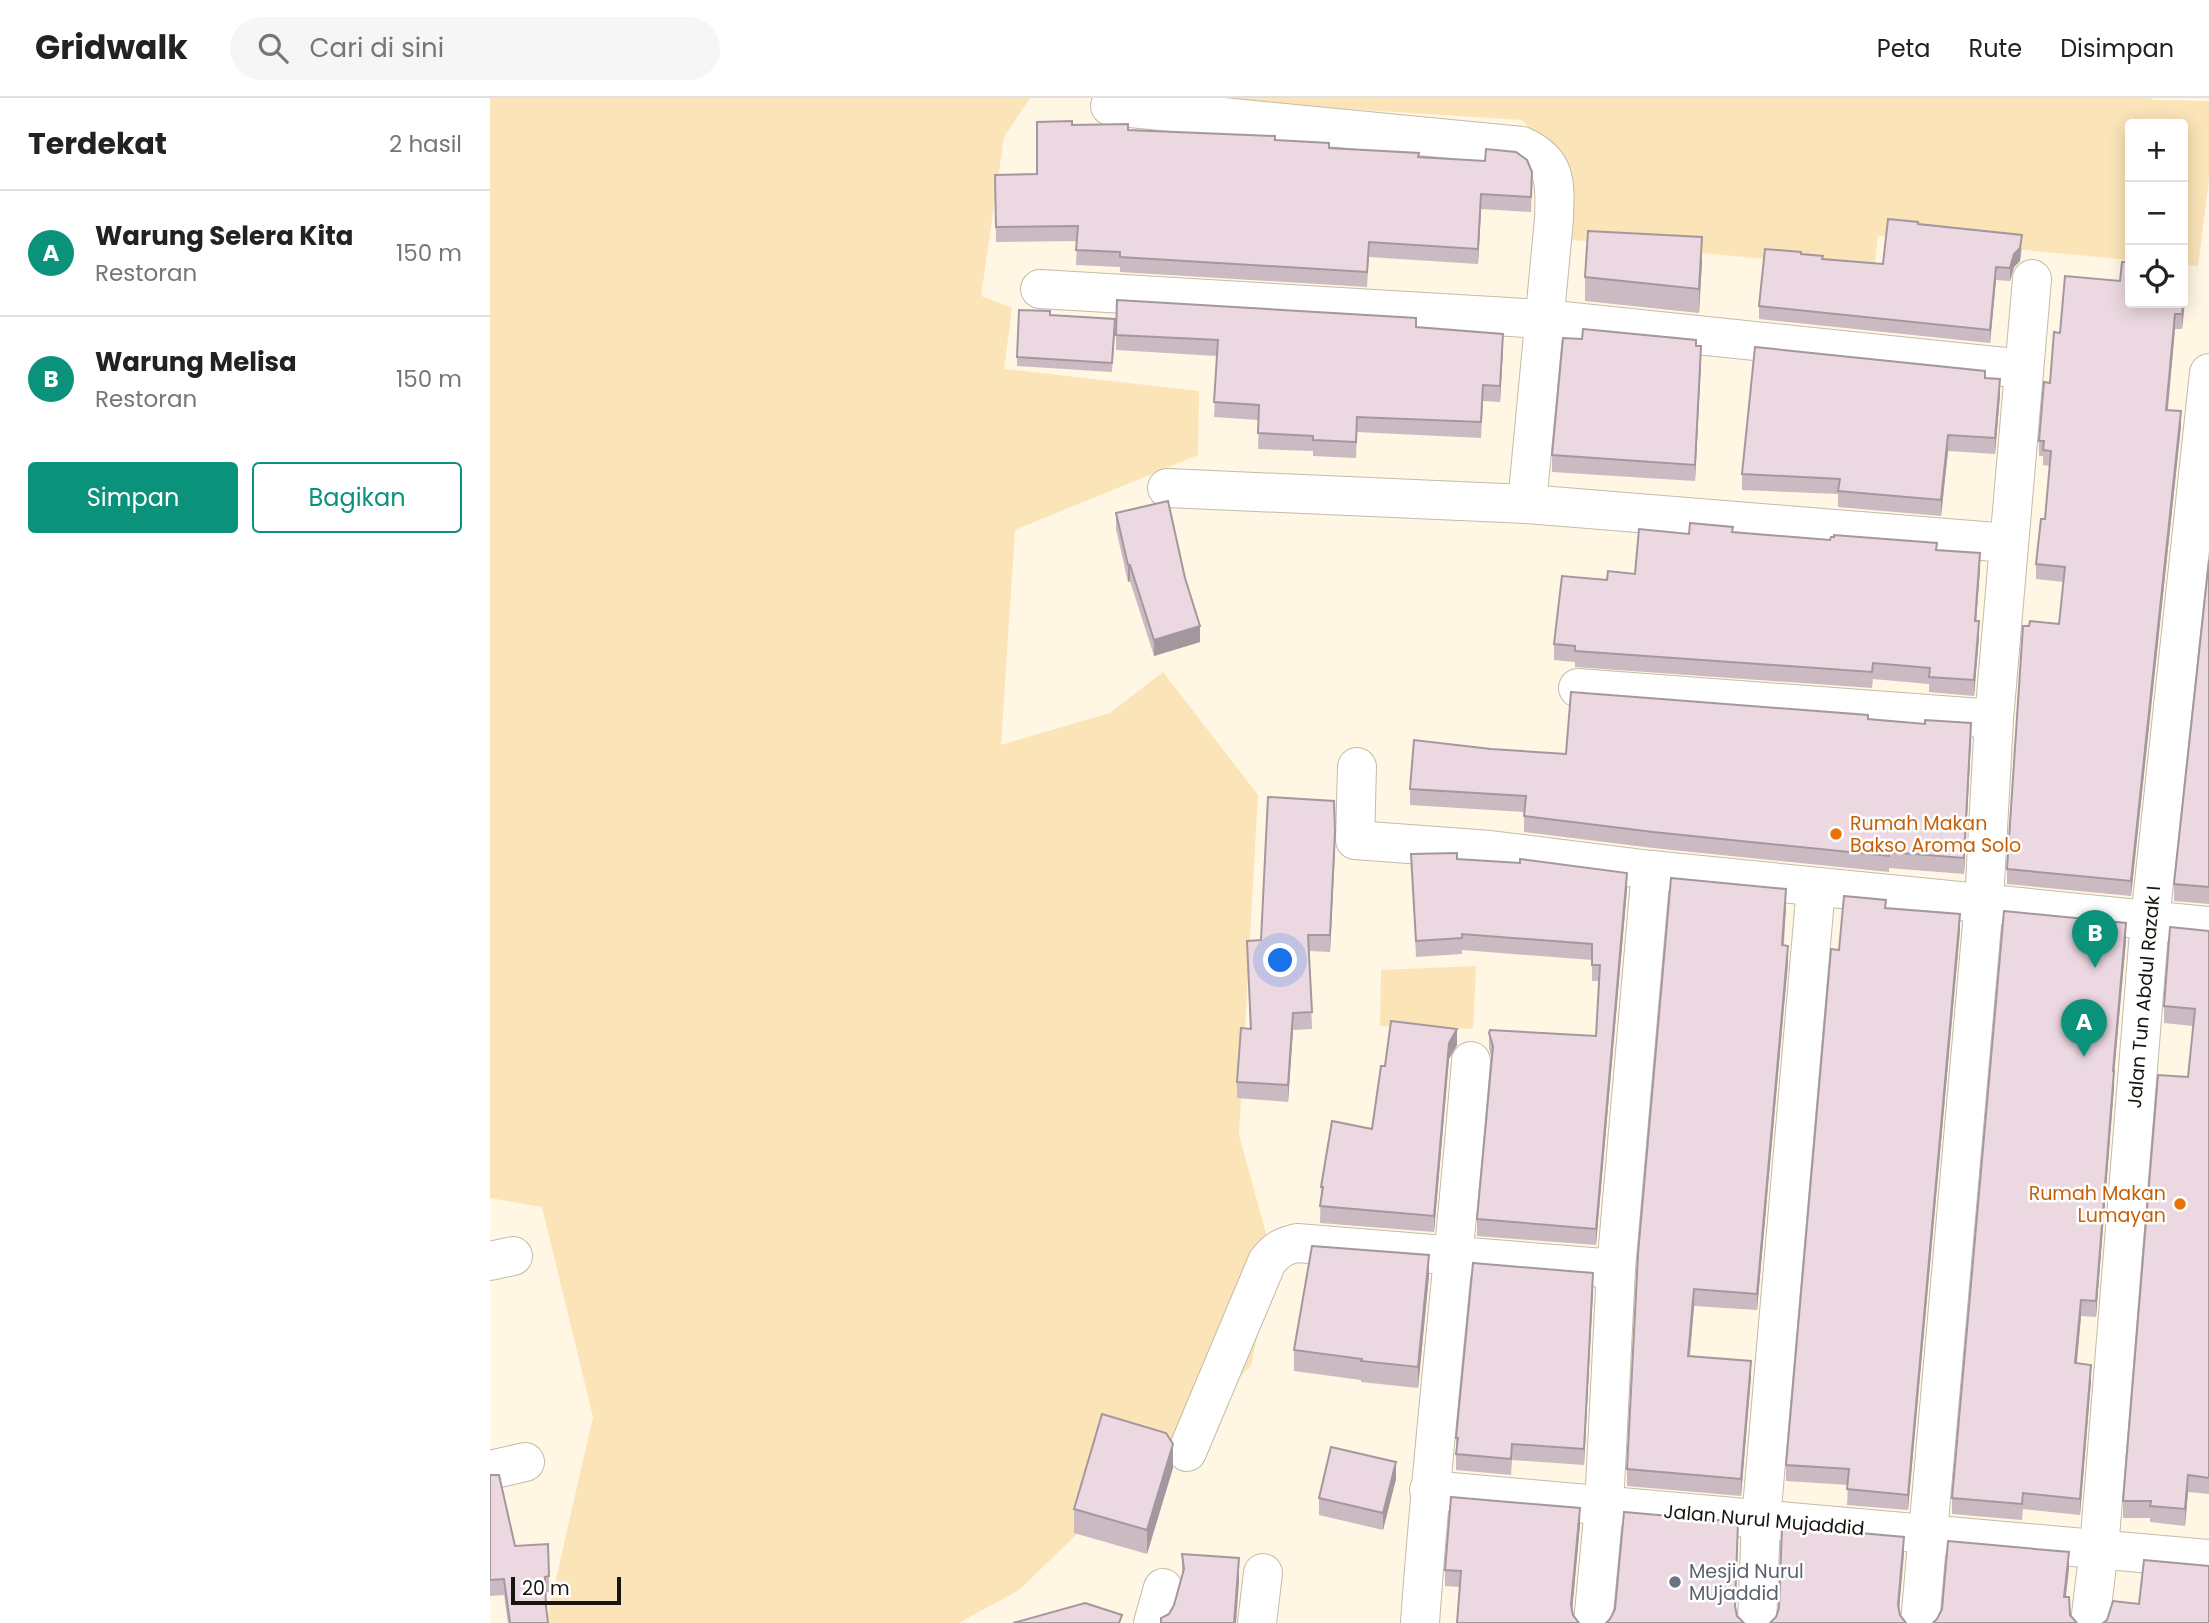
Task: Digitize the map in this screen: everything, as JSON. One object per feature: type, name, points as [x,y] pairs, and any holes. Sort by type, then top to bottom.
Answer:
[{"type":"street","points":[[1110,106],[1521,146],[1537,153],[1547,163],[1555,181],[1554,219],[1527,504]]},
{"type":"street","points":[[1920,1623],[1984,902],[1994,719],[2032,279]]},
{"type":"street","points":[[1041,289],[1544,319],[2024,369]]},
{"type":"street","name":"Jalan Tun Abdul Razak I","points":[[2090,1623],[2099,1549],[2150,920],[2209,373]]},
{"type":"street","points":[[1167,488],[1527,504],[2008,542]]},
{"type":"street","points":[[1578,688],[1994,719]]},
{"type":"street","points":[[1357,767],[1355,840],[1490,850],[1651,870],[2209,926]]},
{"type":"street","points":[[1593,1623],[1604,1507],[1616,1269],[1651,870]]},
{"type":"street","points":[[1757,1623],[1761,1520],[1816,887]]},
{"type":"street","points":[[1420,1623],[1429,1490],[1471,1061]]},
{"type":"street","points":[[1187,1452],[1267,1262],[1275,1251],[1284,1246],[1297,1243],[1616,1269]]},
{"type":"street","name":"Jalan Nurul Mujaddid","points":[[1429,1490],[2209,1559]]},
{"type":"street","points":[[1257,1623],[1263,1573]]},
{"type":"shaded area","points":[[490,98],[1030,98],[1004,137],[981,296],[1012,308],[1004,369],[1199,391],[1198,455],[1015,530],[1001,745],[1110,713],[1163,672],[1258,795],[1239,1135],[1273,1259],[1251,1366],[1019,1590],[959,1623],[546,1623],[593,1417],[542,1207],[490,1198]]},
{"type":"shaded area","points":[[1173,98],[2151,98],[2209,101],[2209,179],[2198,266],[2188,265],[2188,119],[2125,119],[2125,260],[1878,236],[1874,270],[1562,239],[1563,162],[1522,120]]},
{"type":"shaded area","points":[[1476,966],[1473,1029],[1380,1026],[1381,970]]},
{"type":"building","points":[[1072,121],[1072,125],[1128,124],[1128,130],[1275,136],[1275,140],[1329,143],[1329,148],[1419,153],[1418,157],[1485,161],[1486,149],[1516,152],[1527,160],[1532,172],[1531,197],[1481,194],[1478,249],[1369,242],[1367,272],[1120,257],[1120,252],[1076,250],[1078,226],[996,227],[995,175],[1037,174],[1037,122]]},
{"type":"building","points":[[1888,219],[2022,235],[2020,248],[2014,254],[2010,268],[1996,267],[1990,330],[1759,306],[1765,249],[1801,252],[1823,256],[1822,259],[1883,264]]},
{"type":"building","points":[[1588,231],[1702,237],[1699,289],[1585,277]]},
{"type":"building","points":[[2122,262],[2125,262],[2125,308],[2183,308],[2182,314],[2175,314],[2166,410],[2181,411],[2131,881],[2007,869],[2023,626],[2029,626],[2030,621],[2059,624],[2065,567],[2036,564],[2041,519],[2045,519],[2051,451],[2043,450],[2044,441],[2039,441],[2044,382],[2050,383],[2054,332],[2060,333],[2065,276],[2120,281]]},
{"type":"building","points":[[1117,300],[1416,318],[1416,327],[1503,334],[1500,386],[1483,385],[1481,422],[1357,417],[1356,442],[1258,433],[1259,405],[1214,402],[1218,340],[1116,335]]},
{"type":"building","points":[[1019,310],[1115,319],[1112,363],[1017,357]]},
{"type":"building","points":[[1583,329],[1696,340],[1696,346],[1701,346],[1695,465],[1552,455],[1563,338],[1582,339]]},
{"type":"building","points":[[1755,347],[1985,371],[1985,378],[2000,379],[1995,438],[1948,435],[1941,500],[1838,491],[1840,479],[1742,474]]},
{"type":"building","points":[[1168,501],[1185,578],[1200,626],[1154,640],[1128,565],[1116,513]]},
{"type":"building","points":[[1690,523],[1733,527],[1732,532],[1830,540],[1834,535],[1937,543],[1936,550],[1980,553],[1975,621],[1979,621],[1974,680],[1929,677],[1930,668],[1873,663],[1872,672],[1575,651],[1575,646],[1554,644],[1562,576],[1607,580],[1608,571],[1635,574],[1639,529],[1689,534]]},
{"type":"building","points":[[2209,560],[2209,887],[2174,884]]},
{"type":"building","points":[[1571,692],[1868,715],[1868,719],[1925,724],[1925,720],[1971,723],[1964,858],[1889,852],[1889,856],[1524,816],[1526,796],[1410,789],[1414,740],[1566,754]]},
{"type":"building","points":[[1268,797],[1334,801],[1330,935],[1308,935],[1312,1012],[1293,1013],[1288,1085],[1237,1082],[1241,1028],[1251,1029],[1247,941],[1261,940]]},
{"type":"building","points":[[1457,853],[1457,859],[1520,863],[1520,859],[1627,873],[1596,1229],[1477,1219],[1493,1046],[1490,1030],[1596,1036],[1600,965],[1592,965],[1592,944],[1462,934],[1462,938],[1416,941],[1411,854]]},
{"type":"building","points":[[1671,878],[1786,889],[1782,945],[1788,946],[1757,1294],[1694,1289],[1688,1356],[1751,1361],[1741,1479],[1627,1469],[1638,1254]]},
{"type":"building","points":[[1844,896],[1886,900],[1885,908],[1960,914],[1908,1495],[1847,1489],[1849,1469],[1786,1465],[1831,949],[1839,950]]},
{"type":"building","points":[[2004,911],[2126,923],[2096,1301],[2081,1300],[2075,1363],[2091,1365],[2080,1499],[2023,1493],[2022,1504],[1952,1498]]},
{"type":"building","points":[[2170,927],[2209,931],[2209,1478],[2188,1475],[2185,1509],[2150,1506],[2151,1501],[2123,1501],[2158,1075],[2188,1077],[2195,1009],[2164,1006]]},
{"type":"building","points":[[1391,1021],[1457,1029],[1449,1043],[1434,1216],[1320,1206],[1332,1121],[1372,1129]]},
{"type":"building","points":[[1312,1246],[1429,1255],[1418,1367],[1294,1350]]},
{"type":"building","points":[[1473,1263],[1593,1273],[1584,1449],[1512,1444],[1511,1459],[1456,1454]]},
{"type":"building","points":[[1102,1414],[1166,1433],[1173,1444],[1147,1530],[1074,1509]]},
{"type":"building","points":[[1331,1447],[1396,1462],[1383,1513],[1319,1498]]},
{"type":"building","points":[[490,1475],[499,1475],[515,1546],[548,1544],[549,1576],[545,1577],[548,1623],[510,1623],[504,1579],[490,1580]]},
{"type":"building","points":[[1451,1497],[1580,1508],[1571,1605],[1573,1615],[1579,1623],[1457,1623],[1461,1571],[1445,1570]]},
{"type":"building","name":"Mesjid Nurul MUjaddid","points":[[1624,1512],[1738,1522],[1735,1606],[1737,1616],[1744,1623],[1606,1623],[1615,1609]]},
{"type":"building","points":[[1782,1526],[1904,1537],[1898,1605],[1900,1615],[1906,1623],[1770,1623],[1779,1608]]},
{"type":"building","points":[[1948,1541],[2069,1552],[2064,1597],[2069,1597],[2070,1615],[2077,1623],[1933,1623],[1942,1609]]},
{"type":"building","points":[[1182,1554],[1239,1558],[1234,1623],[1161,1623],[1161,1618],[1169,1614],[1174,1605],[1184,1569]]},
{"type":"building","points":[[2144,1560],[2209,1566],[2209,1623],[2103,1623],[2107,1620],[2113,1601],[2139,1604]]},
{"type":"building","points":[[1085,1603],[1122,1615],[1119,1623],[1013,1623]]},
{"type":"place","name":"Rumah Makan Bakso Aroma Solo","points":[[1836,834]]},
{"type":"place","name":"Warung Melisa","points":[[2095,968]]},
{"type":"place","name":"Warung Selera Kita","points":[[2084,1057]]},
{"type":"place","name":"Rumah Makan Lumayan","points":[[2180,1204]]},
{"type":"place","name":"Mesjid Nurul MUjaddid","points":[[1675,1582]]}]
